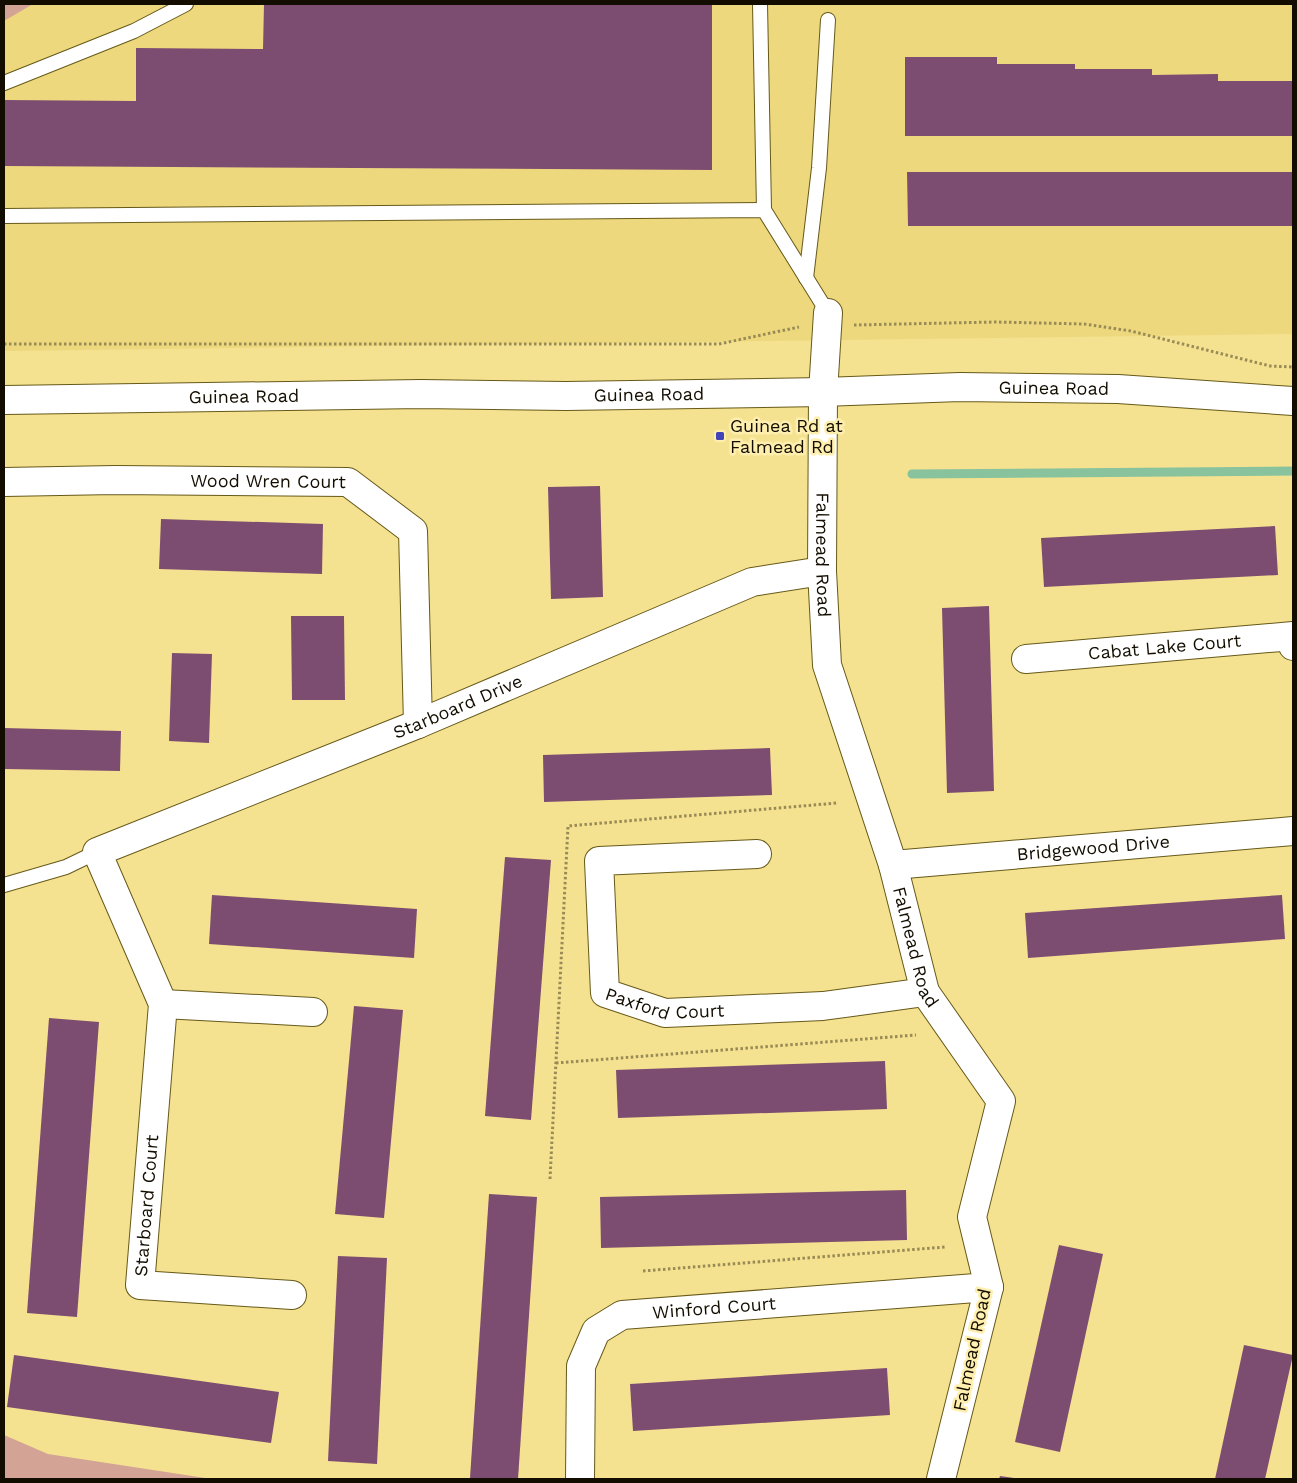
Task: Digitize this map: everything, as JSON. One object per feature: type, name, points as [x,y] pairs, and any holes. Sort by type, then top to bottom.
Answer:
[{"type":"street","name":"Falmead Road","points":[[838,319],[822,392],[822,572],[827,665],[893,865],[925,992],[1001,1102],[972,1217],[988,1287],[941,1479]]},
{"type":"street","name":"Guinea Road","points":[[4,400],[421,394],[566,396],[822,392],[960,387],[1108,389],[1293,401]]},
{"type":"street","name":"Wood Wren Court","points":[[4,482],[115,480],[348,482],[413,532],[418,724]]},
{"type":"street","name":"Starboard Drive","points":[[97,852],[418,724],[752,582],[822,572]]},
{"type":"street","name":"Cabat Lake Court","points":[[1026,658],[1293,636],[1293,646]]},
{"type":"street","name":"Bridgewood Drive","points":[[893,865],[1293,831]]},
{"type":"street","name":"Starboard Court","points":[[97,852],[163,1004],[140,1285],[292,1295]]},
{"type":"street","name":"Paxford Court","points":[[757,854],[599,861],[604,993],[665,1013],[823,1006],[925,992]]},
{"type":"street","points":[[163,1004],[312,1012]]},
{"type":"street","name":"Winford Court","points":[[580,1479],[581,1366],[596,1331],[622,1315],[988,1287]]},
{"type":"lane","points":[[4,83],[134,31],[186,4]]},
{"type":"lane","points":[[760,4],[764,210],[806,278],[838,319]]},
{"type":"lane","points":[[806,278],[820,168],[828,20]]},
{"type":"lane","points":[[4,216],[764,210]]},
{"type":"lane","points":[[4,886],[66,867],[97,852]]},
{"type":"path","points":[[838,319],[1084,324],[1131,331],[1270,366],[1293,367]]},
{"type":"path","points":[[4,344],[719,344],[800,327]]},
{"type":"path","points":[[550,1179],[568,826],[838,803]]},
{"type":"path","points":[[556,1063],[916,1035]]},
{"type":"path","points":[[643,1271],[945,1247]]},
{"type":"shaded area","points":[[4,4],[33,4],[4,21]]},
{"type":"shaded area","points":[[21,4],[1293,4],[1293,334],[4,351],[4,14]]},
{"type":"shaded area","points":[[4,1435],[48,1454],[212,1479],[4,1479]]},
{"type":"building","points":[[264,4],[712,4],[712,170],[4,166],[4,100],[136,101],[136,48],[263,49]]},
{"type":"building","points":[[905,57],[997,57],[997,64],[1075,64],[1075,69],[1152,69],[1152,75],[1218,74],[1218,81],[1293,81],[1293,136],[905,136]]},
{"type":"building","points":[[907,172],[1293,172],[1293,226],[908,226]]},
{"type":"building","points":[[600,486],[603,597],[551,599],[548,487]]},
{"type":"building","points":[[161,519],[323,524],[322,574],[159,569]]},
{"type":"building","points":[[1275,526],[1278,575],[1044,587],[1041,538]]},
{"type":"building","points":[[989,606],[994,791],[947,793],[942,608]]},
{"type":"building","points":[[291,616],[344,616],[345,700],[292,700]]},
{"type":"building","points":[[172,653],[212,654],[209,743],[169,741]]},
{"type":"building","points":[[4,728],[121,731],[120,771],[4,769]]},
{"type":"building","points":[[770,748],[772,795],[544,802],[543,755]]},
{"type":"building","points":[[505,857],[551,860],[531,1120],[485,1116]]},
{"type":"building","points":[[212,895],[417,909],[414,958],[209,944]]},
{"type":"building","points":[[1282,895],[1285,939],[1028,958],[1025,913]]},
{"type":"building","points":[[354,1006],[403,1010],[384,1218],[335,1214]]},
{"type":"building","points":[[49,1018],[99,1022],[77,1317],[27,1313]]},
{"type":"building","points":[[885,1061],[887,1109],[618,1118],[616,1070]]},
{"type":"building","points":[[906,1190],[907,1240],[601,1248],[600,1197]]},
{"type":"building","points":[[489,1194],[537,1197],[518,1479],[470,1478]]},
{"type":"building","points":[[1059,1245],[1103,1254],[1060,1452],[1015,1442]]},
{"type":"building","points":[[338,1256],[387,1258],[377,1464],[328,1461]]},
{"type":"building","points":[[1244,1345],[1293,1355],[1265,1479],[1215,1479]]},
{"type":"building","points":[[14,1355],[279,1392],[271,1443],[7,1407]]},
{"type":"building","points":[[887,1368],[890,1415],[633,1431],[630,1384]]},
{"type":"building","points":[[1000,1476],[1014,1478],[1014,1479],[999,1479]]},
{"type":"waterway","points":[[912,474],[1293,471]]},
{"type":"place","name":"Guinea Rd at Falmead Rd","points":[[720,436]]}]
